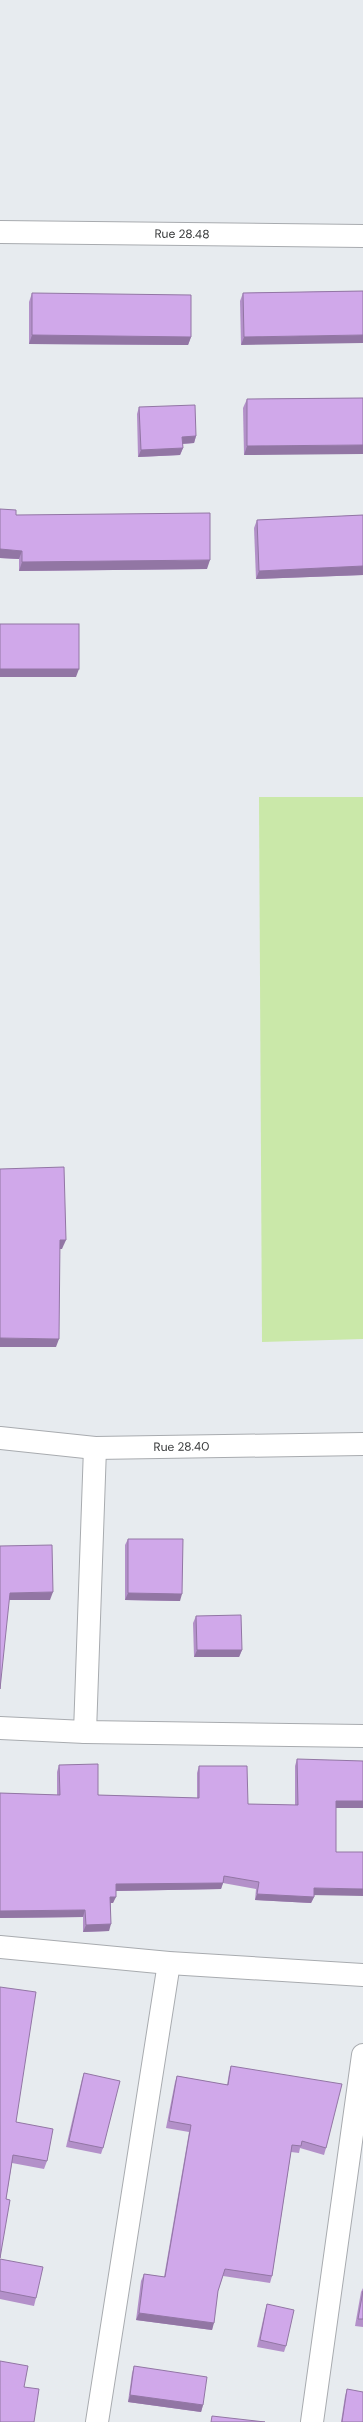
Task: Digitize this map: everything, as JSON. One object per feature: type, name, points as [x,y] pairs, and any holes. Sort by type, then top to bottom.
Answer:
[{"type":"street","name":"Rue 28.48","points":[[0,232],[363,236]]},
{"type":"street","name":"Rue 28.40","points":[[0,1438],[95,1448],[363,1444]]},
{"type":"street","points":[[85,1732],[95,1448]]},
{"type":"street","points":[[0,1728],[85,1732],[363,1736]]},
{"type":"street","points":[[0,1947],[169,1963],[363,1975]]},
{"type":"street","points":[[97,2422],[169,1963]]},
{"type":"street","points":[[312,2422],[363,2055]]},
{"type":"green space","points":[[259,797],[363,797],[363,1339],[262,1342]]},
{"type":"building","points":[[363,291],[363,335],[244,337],[243,293]]},
{"type":"building","points":[[32,293],[191,295],[191,337],[32,335]]},
{"type":"building","points":[[363,398],[363,445],[247,446],[247,399]]},
{"type":"building","points":[[195,405],[196,436],[182,437],[183,448],[141,450],[139,407]]},
{"type":"building","points":[[0,509],[16,510],[16,515],[210,513],[210,560],[22,562],[22,551],[0,549]]},
{"type":"building","points":[[363,515],[363,566],[259,571],[257,520]]},
{"type":"building","points":[[0,624],[79,624],[79,669],[0,669]]},
{"type":"building","points":[[64,1167],[66,1240],[60,1240],[59,1339],[0,1338],[0,1169]]},
{"type":"building","points":[[128,1539],[183,1539],[182,1594],[128,1593]]},
{"type":"building","points":[[52,1545],[53,1592],[10,1593],[0,1689],[0,1546]]},
{"type":"building","points":[[241,1615],[242,1650],[197,1650],[196,1616]]},
{"type":"building","points":[[297,1759],[363,1761],[363,1801],[336,1801],[336,1852],[363,1852],[363,1889],[314,1888],[314,1897],[257,1894],[259,1882],[224,1876],[223,1883],[116,1884],[116,1897],[110,1897],[111,1924],[86,1925],[85,1910],[0,1911],[0,1793],[60,1795],[59,1765],[98,1764],[98,1795],[199,1798],[199,1766],[247,1766],[248,1804],[298,1805]]},
{"type":"building","points":[[0,1987],[36,1992],[16,2122],[53,2129],[47,2161],[13,2155],[6,2199],[10,2200],[0,2258]]},
{"type":"building","points":[[231,2066],[342,2084],[326,2148],[302,2141],[301,2146],[292,2145],[272,2276],[225,2269],[218,2291],[214,2323],[139,2313],[144,2274],[165,2277],[191,2125],[169,2121],[177,2076],[228,2085]]},
{"type":"building","points":[[84,2073],[120,2081],[103,2148],[69,2141]]},
{"type":"building","points":[[0,2259],[43,2267],[36,2298],[0,2291]]},
{"type":"building","points":[[363,2291],[363,2319],[358,2319]]},
{"type":"building","points":[[267,2304],[294,2310],[286,2346],[260,2340]]},
{"type":"building","points":[[0,2361],[28,2366],[24,2387],[39,2389],[34,2422],[0,2422]]},
{"type":"building","points":[[134,2366],[207,2377],[203,2405],[130,2395]]},
{"type":"building","points":[[347,2389],[363,2392],[363,2422],[342,2422]]},
{"type":"building","points":[[212,2416],[265,2422],[211,2422]]}]
